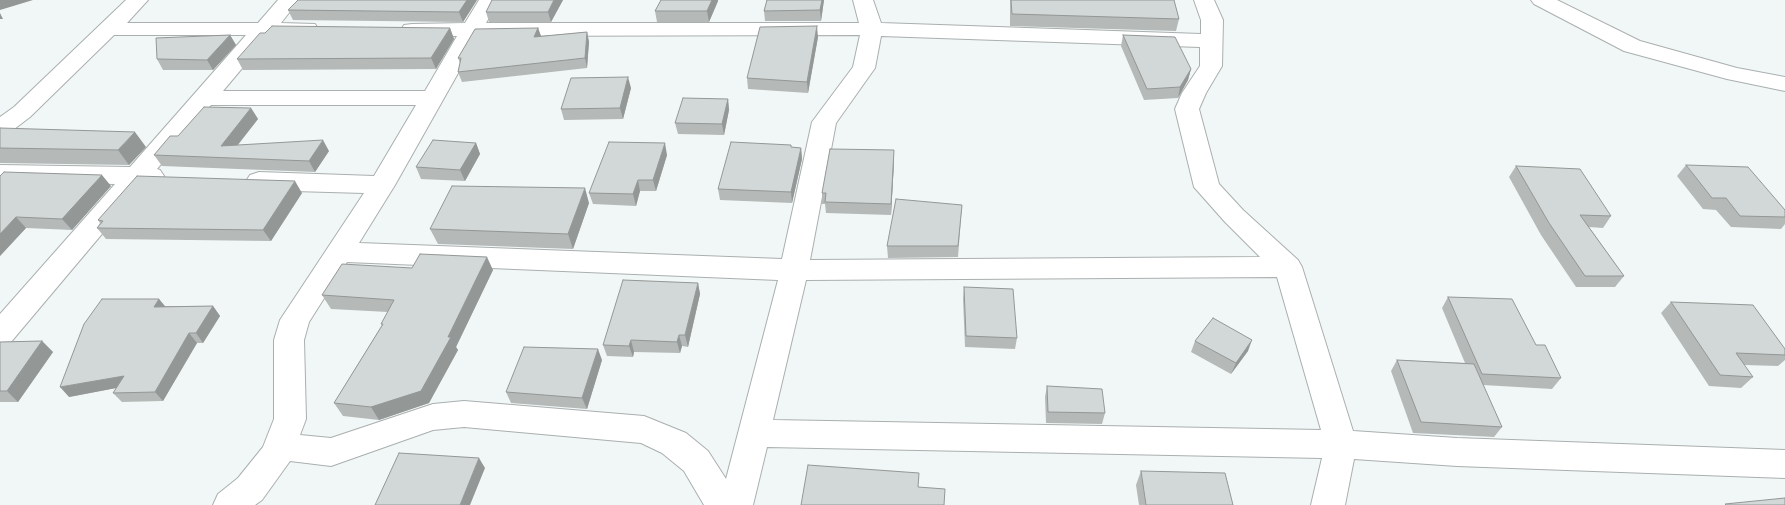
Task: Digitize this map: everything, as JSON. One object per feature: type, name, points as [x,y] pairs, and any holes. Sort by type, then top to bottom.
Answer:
[{"type":"street","points":[[0,128],[22,112],[138,0]]},
{"type":"street","points":[[0,334],[139,176],[289,0]]},
{"type":"street","points":[[230,505],[250,489],[276,455],[290,418],[289,340],[295,320],[382,185],[489,0]]},
{"type":"street","points":[[736,505],[794,270],[824,122],[864,68],[872,29],[863,0]]},
{"type":"street","points":[[1204,0],[1212,20],[1211,66],[1194,93],[1187,110],[1207,187],[1234,216],[1288,266],[1341,444],[1328,505]]},
{"type":"street","points":[[1541,0],[1632,46],[1735,74],[1785,84]]},
{"type":"street","points":[[108,29],[324,29]]},
{"type":"street","points":[[393,30],[872,29],[1211,41]]},
{"type":"street","points":[[205,98],[432,98]]},
{"type":"street","points":[[0,173],[178,177]]},
{"type":"street","points":[[236,180],[382,185]]},
{"type":"street","points":[[338,252],[794,270],[1288,266]]},
{"type":"street","points":[[281,441],[296,449],[331,452],[434,417],[458,414],[506,416],[644,430],[674,443],[696,461],[722,505]]},
{"type":"street","points":[[754,433],[1341,444],[1456,452],[1785,464]]},
{"type":"building","points":[[298,0],[467,0],[459,12],[288,10]]},
{"type":"building","points":[[492,0],[554,0],[548,12],[486,12]]},
{"type":"building","points":[[661,0],[712,0],[707,11],[655,11]]},
{"type":"building","points":[[767,0],[822,0],[820,10],[764,11]]},
{"type":"building","points":[[1011,0],[1174,0],[1179,19],[1012,14]]},
{"type":"building","points":[[272,26],[450,28],[431,58],[237,59],[260,33],[265,33]]},
{"type":"building","points":[[817,26],[807,82],[747,78],[760,27]]},
{"type":"building","points":[[538,28],[534,37],[587,32],[585,58],[458,72],[461,58],[458,58],[475,29]]},
{"type":"building","points":[[230,35],[207,60],[157,59],[156,38]]},
{"type":"building","points":[[1123,35],[1175,37],[1191,69],[1180,87],[1147,89]]},
{"type":"building","points":[[628,77],[620,108],[561,109],[571,78]]},
{"type":"building","points":[[683,98],[728,99],[722,124],[675,123]]},
{"type":"building","points":[[204,107],[251,108],[221,146],[323,140],[309,161],[154,155],[170,136],[178,136]]},
{"type":"building","points":[[0,128],[135,132],[118,150],[0,148]]},
{"type":"building","points":[[433,140],[476,143],[460,170],[416,167]]},
{"type":"building","points":[[609,142],[665,143],[653,180],[638,180],[633,194],[589,193]]},
{"type":"building","points":[[731,142],[791,145],[791,147],[801,148],[791,192],[718,189]]},
{"type":"building","points":[[830,149],[894,150],[891,204],[825,202],[826,193],[822,193]]},
{"type":"building","points":[[1686,165],[1748,167],[1785,210],[1785,217],[1740,216],[1726,198],[1712,198]]},
{"type":"building","points":[[1516,166],[1580,169],[1611,216],[1580,215],[1624,276],[1585,276],[1549,223]]},
{"type":"building","points":[[4,172],[102,175],[62,219],[16,217],[0,234],[0,176]]},
{"type":"building","points":[[137,176],[295,181],[263,230],[97,228],[103,221],[98,220]]},
{"type":"building","points":[[452,186],[585,188],[568,234],[430,229]]},
{"type":"building","points":[[896,199],[962,205],[958,246],[887,246]]},
{"type":"building","points":[[420,254],[487,257],[448,337],[451,337],[421,391],[371,407],[334,403],[383,324],[381,324],[394,300],[322,295],[342,264],[412,268]]},
{"type":"building","points":[[623,280],[698,283],[685,335],[679,335],[677,342],[631,340],[629,346],[603,345]]},
{"type":"building","points":[[964,287],[1013,289],[1017,338],[966,336]]},
{"type":"building","points":[[1448,297],[1512,299],[1536,345],[1545,345],[1561,378],[1482,374]]},
{"type":"building","points":[[102,299],[159,299],[154,307],[213,306],[196,333],[189,333],[155,392],[113,393],[124,376],[60,387],[84,324]]},
{"type":"building","points":[[1671,302],[1753,305],[1785,349],[1785,355],[1736,353],[1753,377],[1720,375]]},
{"type":"building","points":[[1213,318],[1252,340],[1236,363],[1195,341]]},
{"type":"building","points":[[42,341],[7,391],[0,391],[0,342]]},
{"type":"building","points":[[524,347],[598,349],[582,398],[506,392]]},
{"type":"building","points":[[1397,360],[1474,364],[1502,427],[1421,422]]},
{"type":"building","points":[[1047,386],[1102,389],[1105,413],[1048,412]]},
{"type":"building","points":[[399,453],[479,458],[460,505],[375,505]]},
{"type":"building","points":[[808,465],[919,473],[918,487],[945,489],[944,505],[801,505]]},
{"type":"building","points":[[1141,471],[1225,473],[1233,505],[1146,505]]},
{"type":"building","points":[[1785,498],[1785,505],[1725,504]]}]
